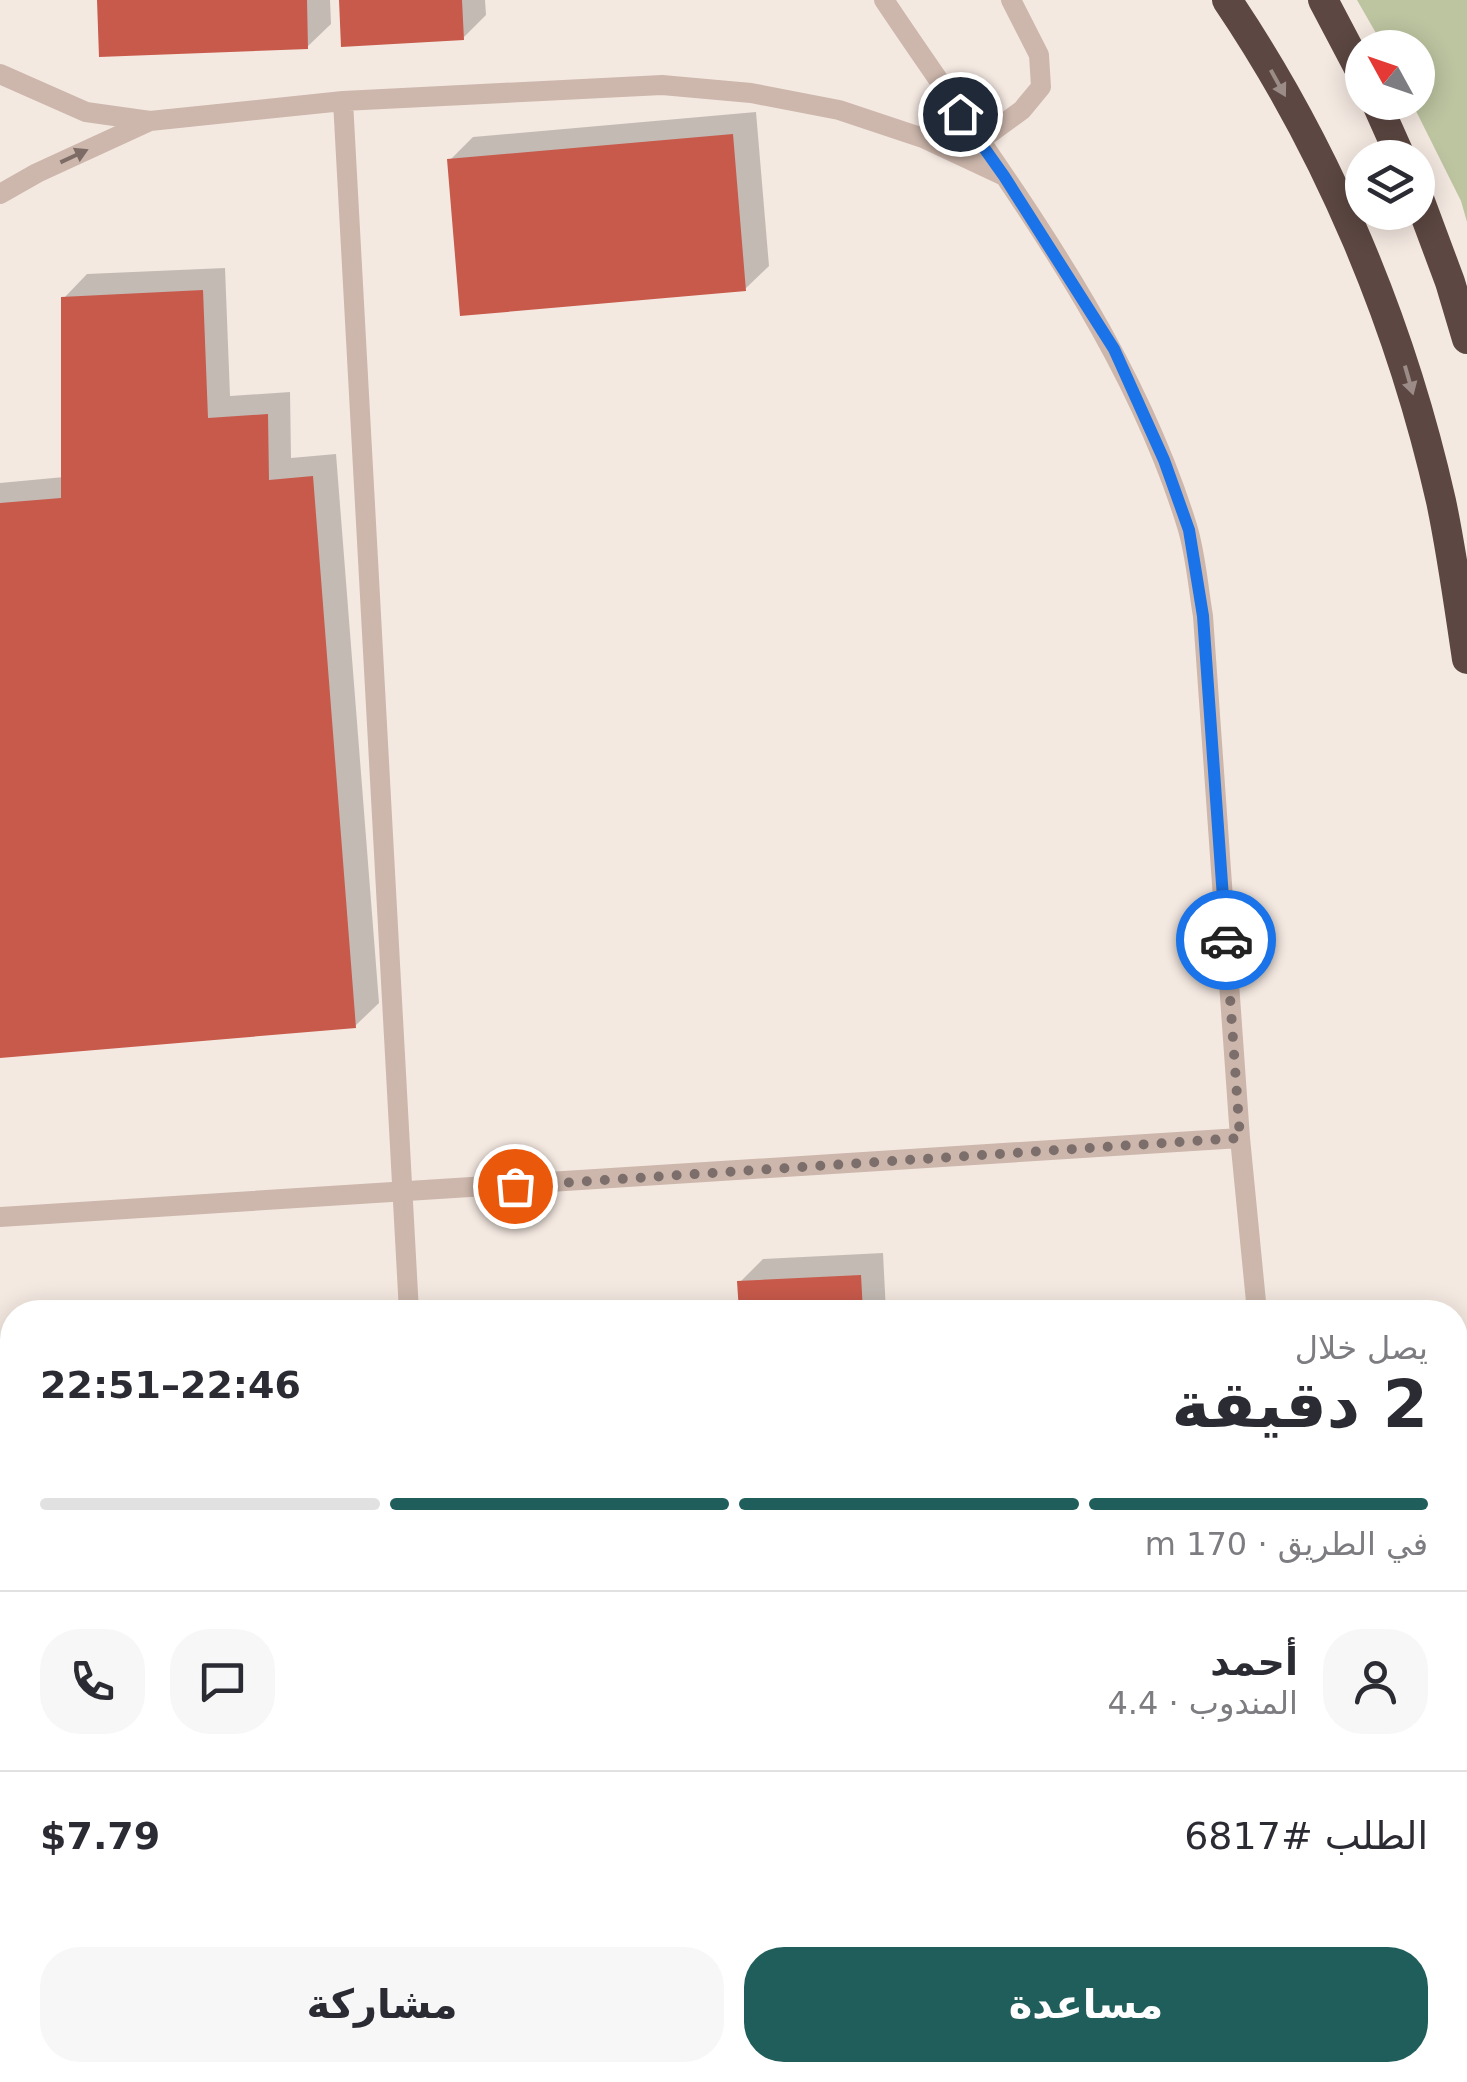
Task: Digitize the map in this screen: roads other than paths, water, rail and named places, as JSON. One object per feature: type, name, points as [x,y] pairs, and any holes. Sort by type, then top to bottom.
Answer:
[{"type":"highway","points":[[1227,0],[1313,148],[1347,218],[1398,345],[1441,503],[1467,659]]},
{"type":"highway","points":[[1323,0],[1345,42]]},
{"type":"highway","points":[[1430,230],[1467,339]]},
{"type":"lane","points":[[884,0],[1004,176],[1114,349],[1164,460],[1189,530],[1203,616],[1240,1138],[1256,1300]]},
{"type":"lane","points":[[978,142],[1022,110],[1041,87],[1039,55],[1011,0]]},
{"type":"lane","points":[[0,74],[86,112],[150,121],[343,101],[662,86],[751,93],[856,116],[923,138],[1004,176]]},
{"type":"lane","points":[[343,101],[407,1300]]},
{"type":"lane","points":[[0,194],[150,121]]},
{"type":"lane","points":[[0,1217],[1240,1138]]}]
